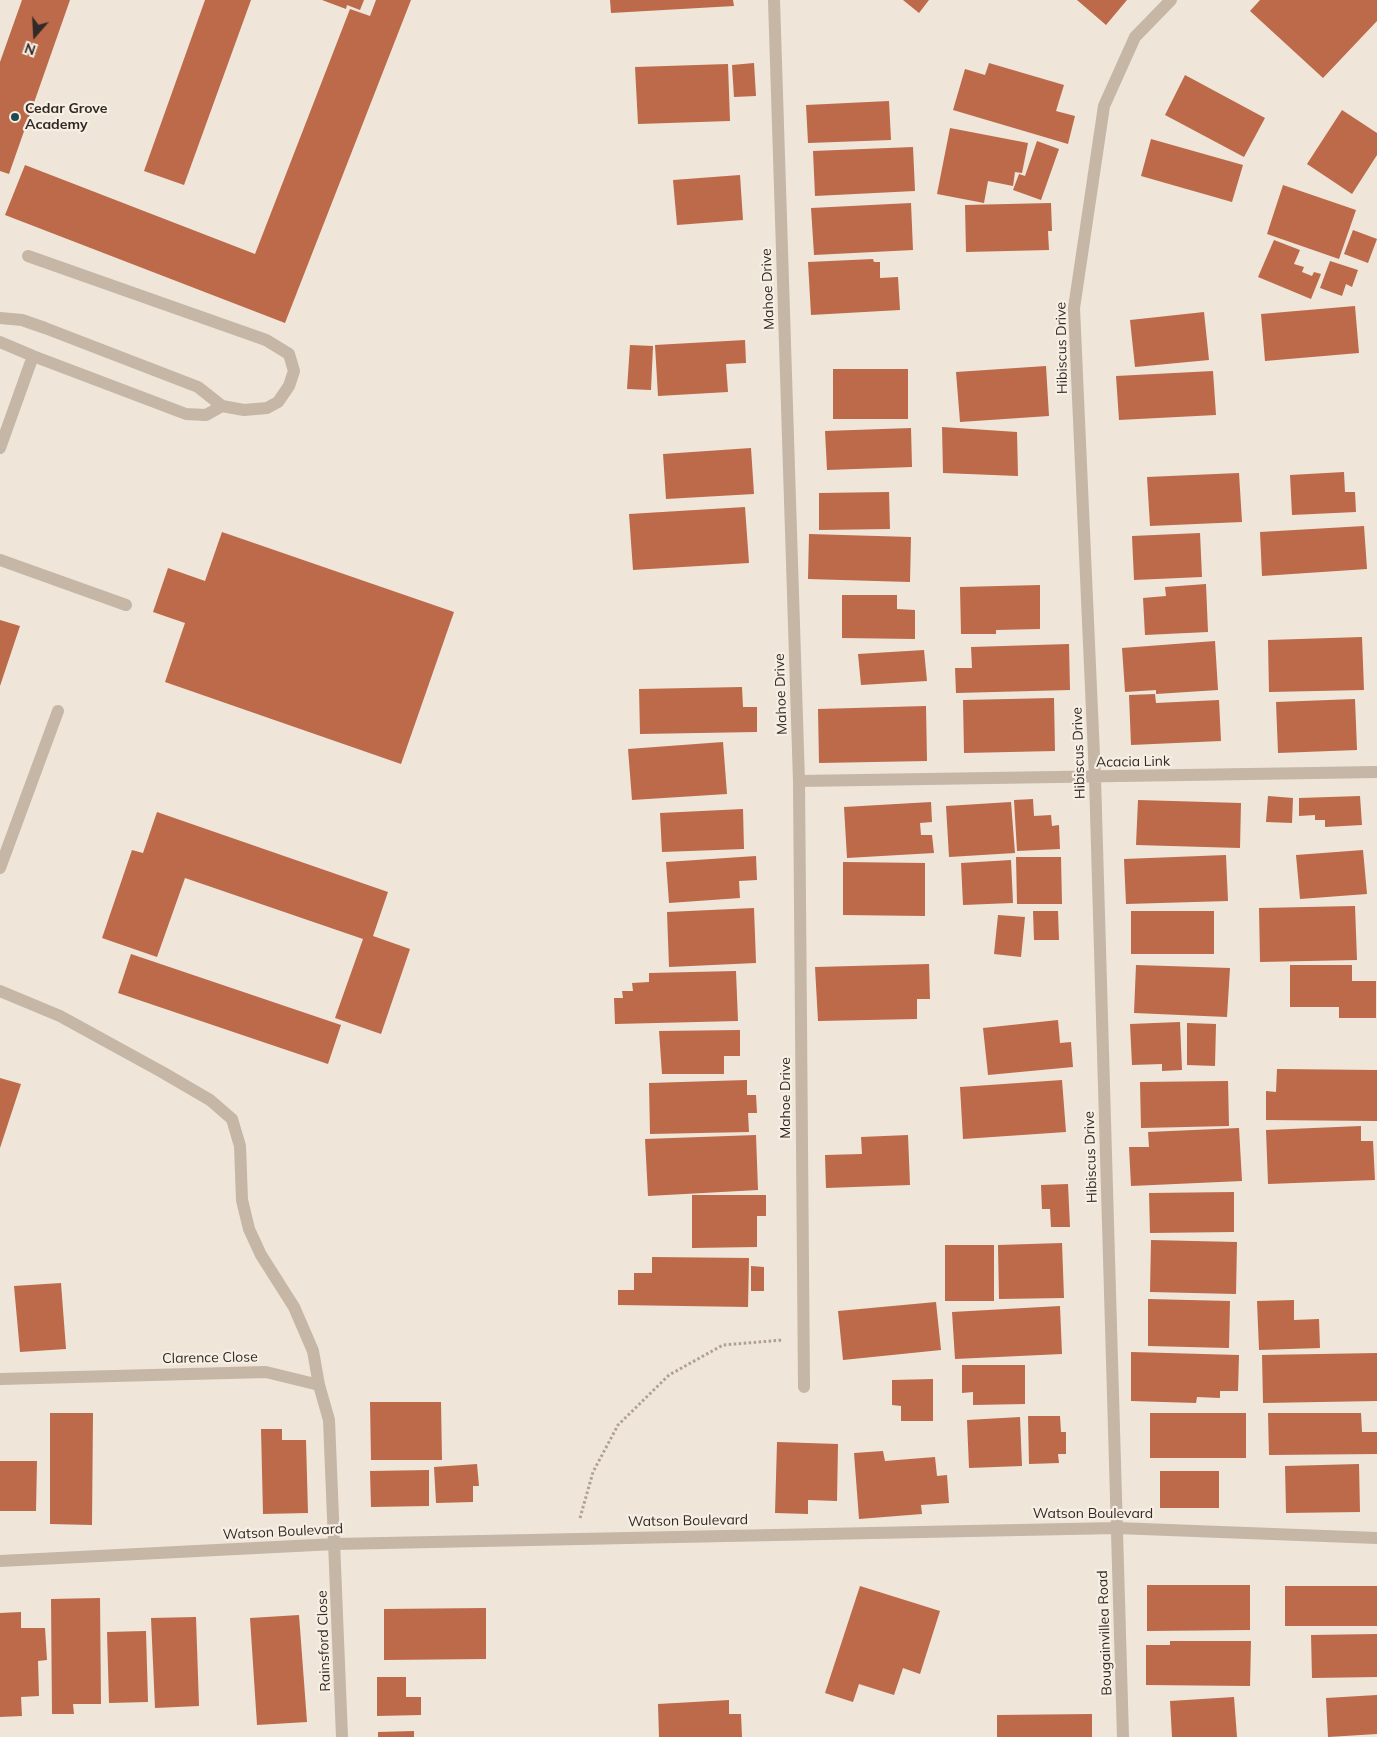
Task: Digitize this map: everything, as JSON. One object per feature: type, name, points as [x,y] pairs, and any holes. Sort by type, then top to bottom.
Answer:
[{"type":"street","name":"Mahoe Drive","points":[[774,0],[799,782],[804,1387]]},
{"type":"street","name":"Hibiscus Drive","points":[[1117,1528],[1095,778],[1074,308],[1104,106],[1135,37],[1170,0]]},
{"type":"street","points":[[0,318],[22,320],[45,328],[198,387],[222,406],[244,410],[267,408],[278,402],[294,377],[293,363],[289,354],[266,340],[28,256]]},
{"type":"street","points":[[0,342],[186,414],[206,415],[222,406]]},
{"type":"street","points":[[0,448],[33,356]]},
{"type":"street","points":[[0,560],[126,605]]},
{"type":"street","points":[[0,868],[58,710]]},
{"type":"street","name":"Acacia Link","points":[[799,782],[1377,772]]},
{"type":"street","points":[[0,992],[60,1016],[210,1100],[232,1119],[240,1146],[242,1200],[249,1229],[262,1255],[294,1307],[313,1351],[319,1385],[329,1420],[335,1544]]},
{"type":"street","name":"Clarence Close","points":[[0,1379],[266,1372],[319,1385]]},
{"type":"street","name":"Watson Boulevard","points":[[0,1561],[335,1544],[1117,1528],[1377,1538]]},
{"type":"street","name":"Bougainvillea Road","points":[[1117,1528],[1123,1737]]},
{"type":"street","name":"Rainsford Close","points":[[335,1544],[342,1737]]},
{"type":"path","points":[[574,1539],[593,1472],[618,1426],[669,1375],[723,1345],[803,1338]]},
{"type":"building","name":"Cedar Grove Academy","points":[[22,0],[70,0],[9,174],[0,171],[0,62]]},
{"type":"building","points":[[205,0],[251,0],[184,185],[144,171]]},
{"type":"building","points":[[322,0],[364,0],[360,10],[347,5],[346,9]]},
{"type":"building","points":[[376,0],[411,0],[285,323],[5,215],[25,165],[255,254],[350,9],[370,16]]},
{"type":"building","points":[[610,0],[733,0],[734,6],[611,13]]},
{"type":"building","points":[[903,0],[929,0],[919,13]]},
{"type":"building","points":[[1077,0],[1127,0],[1106,25]]},
{"type":"building","points":[[1260,0],[1377,0],[1377,21],[1323,78],[1250,11]]},
{"type":"building","points":[[754,63],[756,96],[734,97],[732,65]]},
{"type":"building","points":[[989,63],[1064,85],[1056,111],[1075,116],[1068,144],[953,110],[965,69],[985,75]]},
{"type":"building","points":[[728,64],[730,121],[638,124],[635,67]]},
{"type":"building","points":[[1185,75],[1265,118],[1244,157],[1165,115]]},
{"type":"building","points":[[889,101],[891,140],[808,143],[806,105]]},
{"type":"building","points":[[1342,110],[1377,133],[1377,155],[1352,194],[1307,164]]},
{"type":"building","points":[[950,128],[1028,143],[1022,173],[1015,172],[1013,186],[988,181],[984,203],[937,194]]},
{"type":"building","points":[[1151,139],[1243,165],[1232,202],[1141,176]]},
{"type":"building","points":[[1037,141],[1059,149],[1041,200],[1013,190],[1019,174],[1025,176]]},
{"type":"building","points":[[913,147],[915,191],[815,196],[813,151]]},
{"type":"building","points":[[740,175],[743,220],[677,225],[673,180]]},
{"type":"building","points":[[1283,185],[1356,210],[1339,259],[1267,234]]},
{"type":"building","points":[[911,203],[913,250],[814,255],[811,208]]},
{"type":"building","points":[[1051,203],[1052,231],[1048,231],[1049,250],[966,252],[965,205]]},
{"type":"building","points":[[1353,230],[1377,239],[1368,263],[1344,254]]},
{"type":"building","points":[[1274,240],[1300,250],[1294,264],[1304,267],[1302,272],[1312,276],[1314,272],[1321,274],[1311,299],[1258,277]]},
{"type":"building","points":[[873,259],[874,262],[880,262],[880,278],[898,277],[900,310],[811,315],[808,262]]},
{"type":"building","points":[[1330,261],[1358,270],[1352,287],[1346,284],[1342,296],[1320,288]]},
{"type":"building","points":[[1355,306],[1359,353],[1265,361],[1261,314]]},
{"type":"building","points":[[1204,312],[1209,360],[1135,367],[1130,320]]},
{"type":"building","points":[[745,340],[746,363],[726,364],[728,392],[658,396],[655,345]]},
{"type":"building","points":[[630,345],[653,346],[651,390],[627,389]]},
{"type":"building","points":[[1046,366],[1049,416],[960,422],[956,372]]},
{"type":"building","points":[[833,369],[908,369],[908,419],[833,419]]},
{"type":"building","points":[[1213,371],[1216,415],[1119,420],[1116,376]]},
{"type":"building","points":[[942,427],[1017,432],[1018,476],[943,473]]},
{"type":"building","points":[[911,428],[912,467],[827,470],[825,431]]},
{"type":"building","points":[[751,448],[754,494],[666,499],[663,454]]},
{"type":"building","points":[[1344,472],[1345,492],[1355,492],[1356,512],[1292,515],[1290,475]]},
{"type":"building","points":[[1239,473],[1242,522],[1150,526],[1147,477]]},
{"type":"building","points":[[889,492],[890,529],[819,530],[819,493]]},
{"type":"building","points":[[745,507],[749,563],[633,570],[629,514]]},
{"type":"building","points":[[1364,526],[1367,569],[1262,576],[1260,532]]},
{"type":"building","points":[[222,532],[454,612],[401,764],[165,682],[185,623],[153,612],[168,568],[205,581]]},
{"type":"building","points":[[1200,533],[1202,577],[1134,580],[1132,536]]},
{"type":"building","points":[[809,534],[911,537],[910,582],[808,579]]},
{"type":"building","points":[[1206,584],[1208,632],[1145,635],[1143,598],[1166,596],[1165,587]]},
{"type":"building","points":[[1040,585],[1040,629],[996,630],[996,634],[961,634],[960,587]]},
{"type":"building","points":[[842,595],[897,595],[897,609],[915,610],[915,639],[842,638]]},
{"type":"building","points":[[0,620],[20,626],[0,686]]},
{"type":"building","points":[[1362,637],[1364,690],[1269,692],[1268,640]]},
{"type":"building","points":[[1215,641],[1218,690],[1156,694],[1156,690],[1125,692],[1122,648]]},
{"type":"building","points":[[1069,644],[1070,690],[956,693],[955,668],[972,668],[971,647]]},
{"type":"building","points":[[924,650],[927,681],[861,685],[858,654]]},
{"type":"building","points":[[742,687],[743,707],[757,707],[757,732],[640,734],[639,689]]},
{"type":"building","points":[[1155,694],[1156,703],[1219,700],[1221,741],[1131,745],[1129,695]]},
{"type":"building","points":[[1054,698],[1055,751],[964,753],[963,700]]},
{"type":"building","points":[[1355,699],[1357,750],[1278,753],[1276,702]]},
{"type":"building","points":[[926,706],[927,761],[819,763],[818,709]]},
{"type":"building","points":[[723,742],[727,794],[632,800],[628,749]]},
{"type":"building","points":[[1268,796],[1293,798],[1292,823],[1266,822]]},
{"type":"building","points":[[1360,796],[1362,825],[1325,827],[1325,820],[1315,820],[1315,815],[1299,816],[1299,798]]},
{"type":"building","points":[[1033,799],[1034,816],[1051,815],[1052,826],[1059,825],[1060,849],[1017,851],[1014,800]]},
{"type":"building","points":[[1138,800],[1241,803],[1240,848],[1136,845]]},
{"type":"building","points":[[931,802],[932,822],[920,823],[921,835],[932,835],[934,853],[847,858],[844,807]]},
{"type":"building","points":[[1011,802],[1015,853],[949,857],[946,806]]},
{"type":"building","points":[[743,809],[744,849],[662,852],[660,813]]},
{"type":"building","points":[[157,812],[388,892],[373,936],[410,949],[381,1034],[335,1018],[363,939],[185,878],[157,957],[102,938],[132,850],[143,853]]},
{"type":"building","points":[[1363,850],[1367,894],[1300,899],[1296,855]]},
{"type":"building","points":[[1226,855],[1228,901],[1126,904],[1124,859]]},
{"type":"building","points":[[756,856],[757,880],[739,881],[740,898],[669,903],[666,862]]},
{"type":"building","points":[[1016,857],[1061,857],[1062,904],[1017,904]]},
{"type":"building","points":[[1011,860],[1013,903],[963,905],[961,863]]},
{"type":"building","points":[[843,862],[925,863],[925,916],[843,915]]},
{"type":"building","points":[[1355,906],[1357,960],[1260,962],[1259,908]]},
{"type":"building","points":[[754,908],[756,963],[669,967],[667,912]]},
{"type":"building","points":[[1033,911],[1058,911],[1059,940],[1034,940]]},
{"type":"building","points":[[1131,911],[1214,911],[1214,954],[1131,954]]},
{"type":"building","points":[[998,915],[1025,917],[1021,957],[994,954]]},
{"type":"building","points":[[131,954],[341,1025],[328,1064],[118,993]]},
{"type":"building","points":[[929,964],[930,999],[917,999],[917,1019],[818,1021],[815,967]]},
{"type":"building","points":[[1136,965],[1230,968],[1227,1017],[1134,1013]]},
{"type":"building","points":[[1290,965],[1352,965],[1352,981],[1376,981],[1376,1018],[1339,1018],[1339,1007],[1290,1007]]},
{"type":"building","points":[[736,971],[738,1021],[615,1024],[614,998],[623,998],[622,991],[633,991],[632,983],[649,982],[649,973]]},
{"type":"building","points":[[1058,1020],[1060,1043],[1071,1042],[1073,1067],[988,1075],[983,1028]]},
{"type":"building","points":[[1180,1022],[1182,1070],[1162,1071],[1162,1064],[1132,1065],[1130,1024]]},
{"type":"building","points":[[1187,1023],[1216,1024],[1215,1066],[1187,1065]]},
{"type":"building","points":[[740,1030],[740,1056],[724,1056],[724,1074],[662,1074],[659,1031]]},
{"type":"building","points":[[1277,1069],[1377,1070],[1377,1121],[1266,1120],[1266,1091],[1276,1092]]},
{"type":"building","points":[[0,1078],[21,1084],[0,1148]]},
{"type":"building","points":[[747,1080],[747,1095],[756,1095],[757,1113],[748,1113],[749,1132],[650,1134],[649,1083]]},
{"type":"building","points":[[1062,1080],[1066,1132],[963,1139],[960,1087]]},
{"type":"building","points":[[1228,1081],[1229,1126],[1141,1128],[1140,1082]]},
{"type":"building","points":[[1361,1126],[1361,1141],[1373,1141],[1375,1180],[1268,1184],[1266,1130]]},
{"type":"building","points":[[1239,1128],[1242,1181],[1131,1186],[1129,1147],[1149,1147],[1148,1132]]},
{"type":"building","points":[[756,1135],[758,1190],[648,1196],[645,1139]]},
{"type":"building","points":[[908,1135],[910,1185],[826,1188],[825,1155],[862,1154],[861,1137]]},
{"type":"building","points":[[1068,1184],[1070,1227],[1051,1227],[1050,1209],[1042,1209],[1041,1185]]},
{"type":"building","points":[[1234,1192],[1234,1232],[1150,1233],[1149,1193]]},
{"type":"building","points":[[692,1195],[766,1195],[766,1216],[757,1216],[757,1247],[692,1248]]},
{"type":"building","points":[[1151,1240],[1237,1242],[1236,1294],[1150,1292]]},
{"type":"building","points":[[1062,1243],[1064,1298],[999,1299],[998,1245]]},
{"type":"building","points":[[945,1245],[994,1245],[994,1301],[945,1301]]},
{"type":"building","points":[[652,1257],[749,1258],[748,1307],[618,1305],[618,1290],[634,1290],[634,1273],[652,1273]]},
{"type":"building","points":[[751,1266],[764,1267],[764,1291],[751,1291]]},
{"type":"building","points":[[61,1283],[66,1349],[20,1352],[14,1286]]},
{"type":"building","points":[[1148,1299],[1230,1301],[1229,1348],[1148,1346]]},
{"type":"building","points":[[1294,1300],[1294,1320],[1319,1319],[1320,1348],[1259,1350],[1257,1301]]},
{"type":"building","points":[[936,1302],[941,1350],[843,1360],[838,1311]]},
{"type":"building","points":[[1060,1306],[1062,1354],[955,1359],[952,1312]]},
{"type":"building","points":[[1131,1352],[1239,1355],[1238,1391],[1220,1391],[1220,1398],[1197,1397],[1196,1403],[1131,1401]]},
{"type":"building","points":[[1377,1353],[1377,1401],[1263,1403],[1262,1355]]},
{"type":"building","points":[[962,1365],[1025,1365],[1025,1404],[973,1405],[973,1392],[962,1393]]},
{"type":"building","points":[[933,1379],[933,1421],[901,1421],[901,1406],[892,1405],[892,1380]]},
{"type":"building","points":[[370,1402],[441,1402],[442,1460],[371,1460]]},
{"type":"building","points":[[50,1413],[93,1413],[92,1525],[50,1524]]},
{"type":"building","points":[[1150,1413],[1246,1413],[1246,1458],[1150,1458]]},
{"type":"building","points":[[1268,1413],[1361,1413],[1362,1432],[1377,1432],[1377,1454],[1269,1455]]},
{"type":"building","points":[[1028,1416],[1060,1416],[1061,1432],[1066,1432],[1066,1454],[1058,1454],[1059,1463],[1029,1464]]},
{"type":"building","points":[[1020,1417],[1022,1466],[969,1468],[967,1420]]},
{"type":"building","points":[[261,1429],[282,1429],[282,1440],[306,1440],[308,1513],[263,1514]]},
{"type":"building","points":[[777,1442],[838,1444],[837,1501],[808,1500],[808,1514],[775,1513]]},
{"type":"building","points":[[883,1451],[885,1461],[935,1457],[937,1476],[947,1475],[949,1503],[921,1505],[922,1514],[859,1519],[854,1453]]},
{"type":"building","points":[[0,1461],[37,1461],[36,1511],[0,1511]]},
{"type":"building","points":[[477,1464],[479,1486],[473,1486],[473,1502],[436,1503],[434,1467]]},
{"type":"building","points":[[1359,1464],[1360,1512],[1286,1513],[1285,1466]]},
{"type":"building","points":[[429,1470],[429,1506],[371,1507],[370,1471]]},
{"type":"building","points":[[1160,1471],[1219,1471],[1219,1508],[1160,1508]]},
{"type":"building","points":[[1147,1585],[1250,1585],[1250,1630],[1147,1631]]},
{"type":"building","points":[[860,1586],[940,1611],[920,1674],[903,1668],[894,1695],[859,1684],[853,1702],[825,1693]]},
{"type":"building","points":[[1285,1586],[1377,1586],[1377,1626],[1285,1626]]},
{"type":"building","points":[[100,1598],[101,1704],[73,1704],[74,1714],[52,1714],[51,1599]]},
{"type":"building","points":[[486,1608],[486,1659],[384,1660],[384,1609]]},
{"type":"building","points":[[21,1612],[21,1628],[45,1628],[47,1660],[38,1661],[39,1696],[21,1697],[22,1716],[0,1717],[0,1613]]},
{"type":"building","points":[[299,1615],[307,1722],[257,1725],[250,1618]]},
{"type":"building","points":[[196,1617],[199,1706],[155,1708],[151,1618]]},
{"type":"building","points":[[146,1631],[148,1702],[109,1703],[107,1632]]},
{"type":"building","points":[[1377,1634],[1377,1677],[1312,1678],[1311,1635]]},
{"type":"building","points":[[1170,1641],[1251,1641],[1250,1686],[1146,1685],[1146,1645],[1170,1645]]},
{"type":"building","points":[[377,1677],[406,1677],[406,1697],[421,1697],[421,1715],[377,1716]]},
{"type":"building","points":[[1377,1695],[1377,1734],[1328,1737],[1326,1698]]},
{"type":"building","points":[[1234,1697],[1237,1737],[1172,1737],[1170,1701]]},
{"type":"building","points":[[729,1700],[729,1714],[741,1714],[742,1737],[659,1737],[658,1704]]},
{"type":"building","points":[[1092,1714],[1092,1737],[997,1737],[997,1715]]},
{"type":"building","points":[[414,1731],[414,1737],[378,1737],[378,1732]]},
{"type":"place","name":"Cedar Grove Academy","points":[[15,117]]}]
